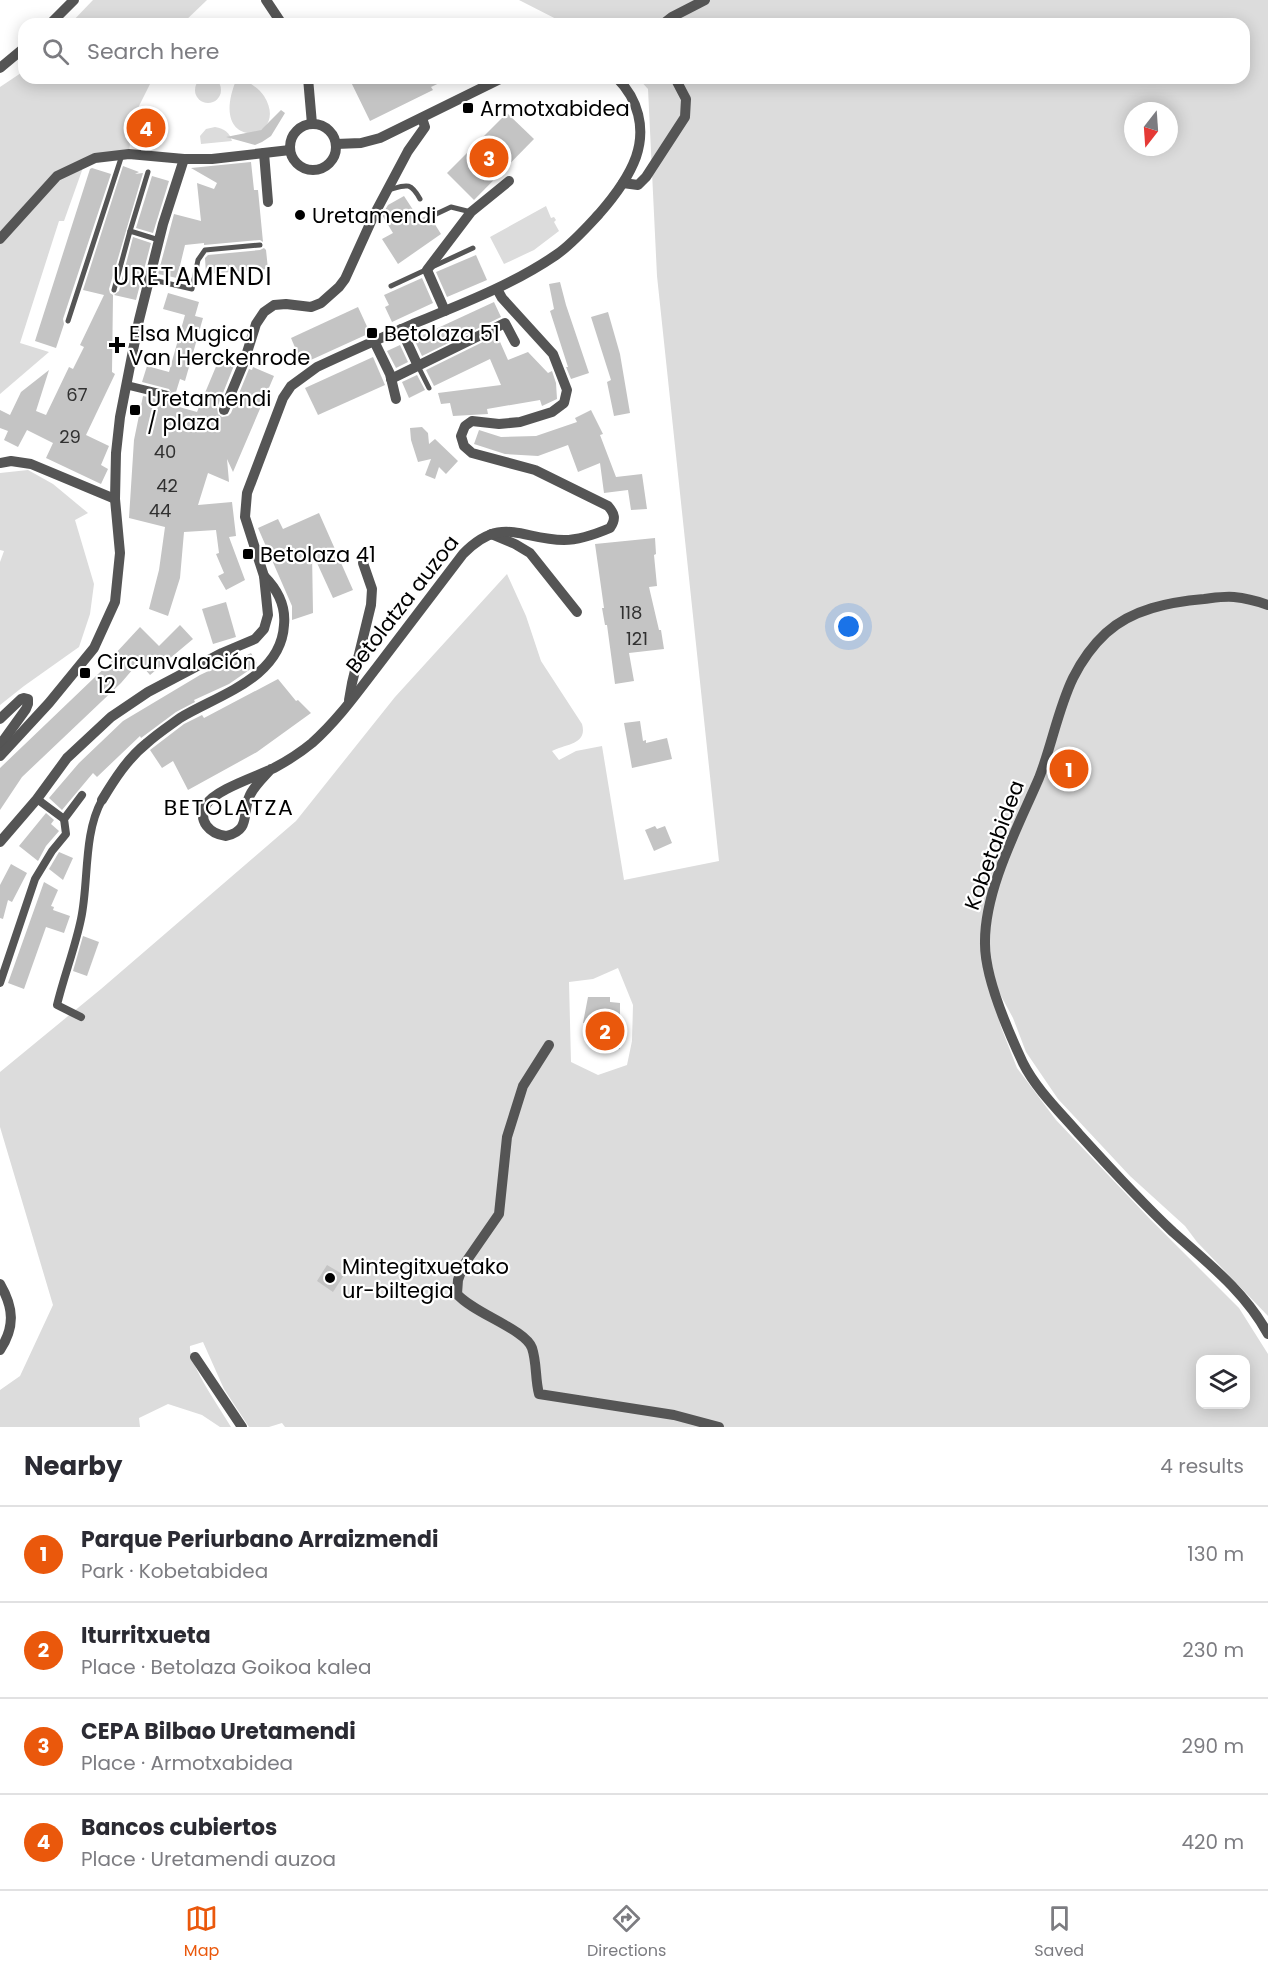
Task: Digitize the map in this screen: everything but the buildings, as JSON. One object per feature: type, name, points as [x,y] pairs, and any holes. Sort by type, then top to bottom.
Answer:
[{"type":"street","points":[[56,18],[74,0]]},
{"type":"street","points":[[266,0],[278,18]]},
{"type":"street","points":[[671,18],[705,0]]},
{"type":"street","points":[[0,68],[18,53]]},
{"type":"street","points":[[309,84],[312,124]]},
{"type":"street","points":[[336,144],[361,143],[380,138],[490,84]]},
{"type":"street","points":[[0,842],[68,758],[111,717],[148,692],[222,653],[255,639],[264,629],[268,615],[264,576],[245,517],[247,493],[283,398],[291,386],[317,367],[497,289],[558,254],[584,231],[623,183],[639,148],[641,131],[638,111],[634,100],[622,84]]},
{"type":"street","points":[[623,183],[638,185],[646,177],[685,117],[686,99],[678,84]]},
{"type":"street","points":[[224,410],[244,362],[256,324],[264,312],[274,305],[311,307],[321,303],[345,279],[374,215],[408,151],[425,127],[422,118]]},
{"type":"street","points":[[312,124],[320,124],[327,128],[333,134],[336,144],[334,157],[330,163],[316,170],[301,167],[295,162],[290,150],[294,134],[305,125],[312,124]]},
{"type":"street","points":[[0,239],[57,176],[95,158],[122,155],[212,159],[290,150]]},
{"type":"street","points":[[264,153],[268,202]]},
{"type":"street","points":[[0,756],[49,703],[94,648],[107,624],[115,602],[120,553],[115,499],[116,453],[120,417],[149,279],[184,159]]},
{"type":"street","points":[[445,311],[427,270],[471,212],[509,181]]},
{"type":"street","name":"Betolatza auzoa","points":[[272,769],[312,743],[349,704],[463,554],[475,542],[491,534],[506,531],[565,540],[598,534],[610,528],[615,521],[614,512],[608,506],[535,470],[472,453],[464,446],[461,436],[465,426],[472,422],[499,424],[520,422],[552,412],[564,403],[566,397],[567,390],[553,354],[502,298],[497,289]]},
{"type":"street","points":[[391,379],[505,323],[515,342]]},
{"type":"street","points":[[401,329],[418,366]]},
{"type":"street","points":[[374,341],[391,379],[396,399]]},
{"type":"street","points":[[126,386],[167,395]]},
{"type":"street","points":[[0,463],[10,461],[31,464],[115,499]]},
{"type":"street","name":"Betolatza auzoa","points":[[491,534],[516,543],[530,553],[577,612]]},
{"type":"street","name":"Betolatza auzoa","points":[[349,704],[371,604],[372,590],[363,563]]},
{"type":"street","points":[[81,1017],[57,1005],[82,918],[92,834],[98,808],[116,777],[144,744],[181,718],[245,682],[275,654],[282,642],[284,610],[273,585],[264,576]]},
{"type":"street","name":"Kobetabidea","points":[[1268,605],[1234,597],[1223,597],[1183,601],[1150,609],[1129,617],[1106,633],[1091,650],[1073,678],[1040,775],[992,895],[986,919],[985,944],[986,966],[1004,1018],[1031,1076],[1115,1174],[1171,1230],[1220,1273],[1257,1314],[1268,1334]]},
{"type":"street","points":[[0,719],[21,699],[28,699],[26,709],[0,745]]},
{"type":"street","points":[[272,769],[255,787],[248,799],[245,823],[240,830],[226,836],[212,832],[207,827],[203,813],[210,800],[252,776],[272,769]]},
{"type":"street","points":[[0,983],[35,879],[52,851],[66,834],[64,819],[82,795]]},
{"type":"street","points":[[37,799],[64,819]]},
{"type":"street","points":[[549,1045],[523,1086],[507,1137],[499,1214],[463,1266],[458,1280],[457,1294],[464,1303],[520,1336],[531,1346],[539,1394],[674,1415],[719,1427]]},
{"type":"street","points":[[0,1284],[6,1295],[11,1315],[9,1335],[0,1350]]},
{"type":"street","points":[[195,1357],[242,1427]]},
{"type":"lane","points":[[68,321],[122,155]]},
{"type":"lane","points":[[114,290],[148,172]]},
{"type":"lane","points":[[388,190],[405,185],[414,189],[420,199]]},
{"type":"lane","points":[[434,215],[451,207],[471,212]]},
{"type":"lane","points":[[130,231],[159,240]]},
{"type":"lane","points":[[149,279],[192,289],[198,260],[205,250],[260,245]]},
{"type":"lane","points":[[391,286],[473,248]]},
{"type":"lane","points":[[418,366],[429,388]]},
{"type":"shaded area","points":[[93,0],[207,0],[188,18],[76,18]]},
{"type":"shaded area","points":[[519,0],[1268,0],[1268,1316],[1197,1242],[1185,1226],[1130,1176],[1058,1099],[1026,1052],[1013,1018],[987,970],[1001,1027],[1017,1068],[1056,1120],[1239,1308],[1268,1354],[1268,1427],[285,1427],[282,1423],[269,1427],[249,1427],[224,1389],[203,1342],[190,1346],[194,1364],[231,1427],[220,1427],[202,1415],[168,1404],[139,1418],[140,1427],[0,1427],[0,1390],[20,1376],[53,1305],[0,1127],[0,1072],[101,989],[296,821],[395,697],[507,574],[526,616],[541,661],[582,724],[583,731],[579,740],[552,751],[559,760],[576,751],[602,746],[624,880],[719,861],[657,276],[648,89],[643,84],[1250,84],[1250,18],[554,18]],"holes":[[[618,968],[633,1005],[632,1041],[627,1065],[598,1075],[571,1062],[569,982],[593,979]]]},
{"type":"shaded area","points":[[18,75],[18,84],[150,84],[132,120],[129,154],[85,162],[64,221],[59,221],[20,343],[49,352],[0,394],[0,87]]},
{"type":"shaded area","points":[[197,84],[220,85],[220,95],[213,102],[203,102],[196,95]]},
{"type":"shaded area","points":[[235,84],[252,84],[264,96],[270,112],[267,123],[260,131],[249,133],[239,130],[231,120],[230,103]]},
{"type":"shaded area","points":[[215,127],[226,131],[232,141],[201,144],[200,136],[206,129]]},
{"type":"shaded area","points":[[546,206],[551,218],[554,217],[556,220],[554,222],[559,231],[534,250],[504,264],[490,237]]},
{"type":"shaded area","points":[[28,470],[53,484],[88,513],[75,520],[94,584],[90,614],[79,647],[0,705],[0,562],[4,551],[0,550],[0,473]]},
{"type":"place","name":"Armotxabidea","points":[[468,108]]},
{"type":"place","name":"Bancos cubiertos","points":[[146,128]]},
{"type":"place","name":"CEPA Bilbao Uretamendi","points":[[489,158]]},
{"type":"place","name":"Uretamendi","points":[[300,215]]},
{"type":"place","name":"Betolaza 51","points":[[372,333]]},
{"type":"place","name":"Elsa Mugica Van Herckenrode","points":[[117,345]]},
{"type":"place","name":"Uretamendi / plaza","points":[[135,410]]},
{"type":"place","name":"Betolaza 41","points":[[248,554]]},
{"type":"place","name":"Circunvalación 12","points":[[85,673]]},
{"type":"place","name":"Parque Periurbano Arraizmendi","points":[[1069,769]]},
{"type":"place","name":"Iturritxueta","points":[[605,1031]]},
{"type":"place","name":"Mintegitxuetako ur-biltegia","points":[[330,1278]]},
{"type":"district","name":"URETAMENDI","points":[[193,276]]},
{"type":"district","name":"BETOLATZA","points":[[229,807]]}]
